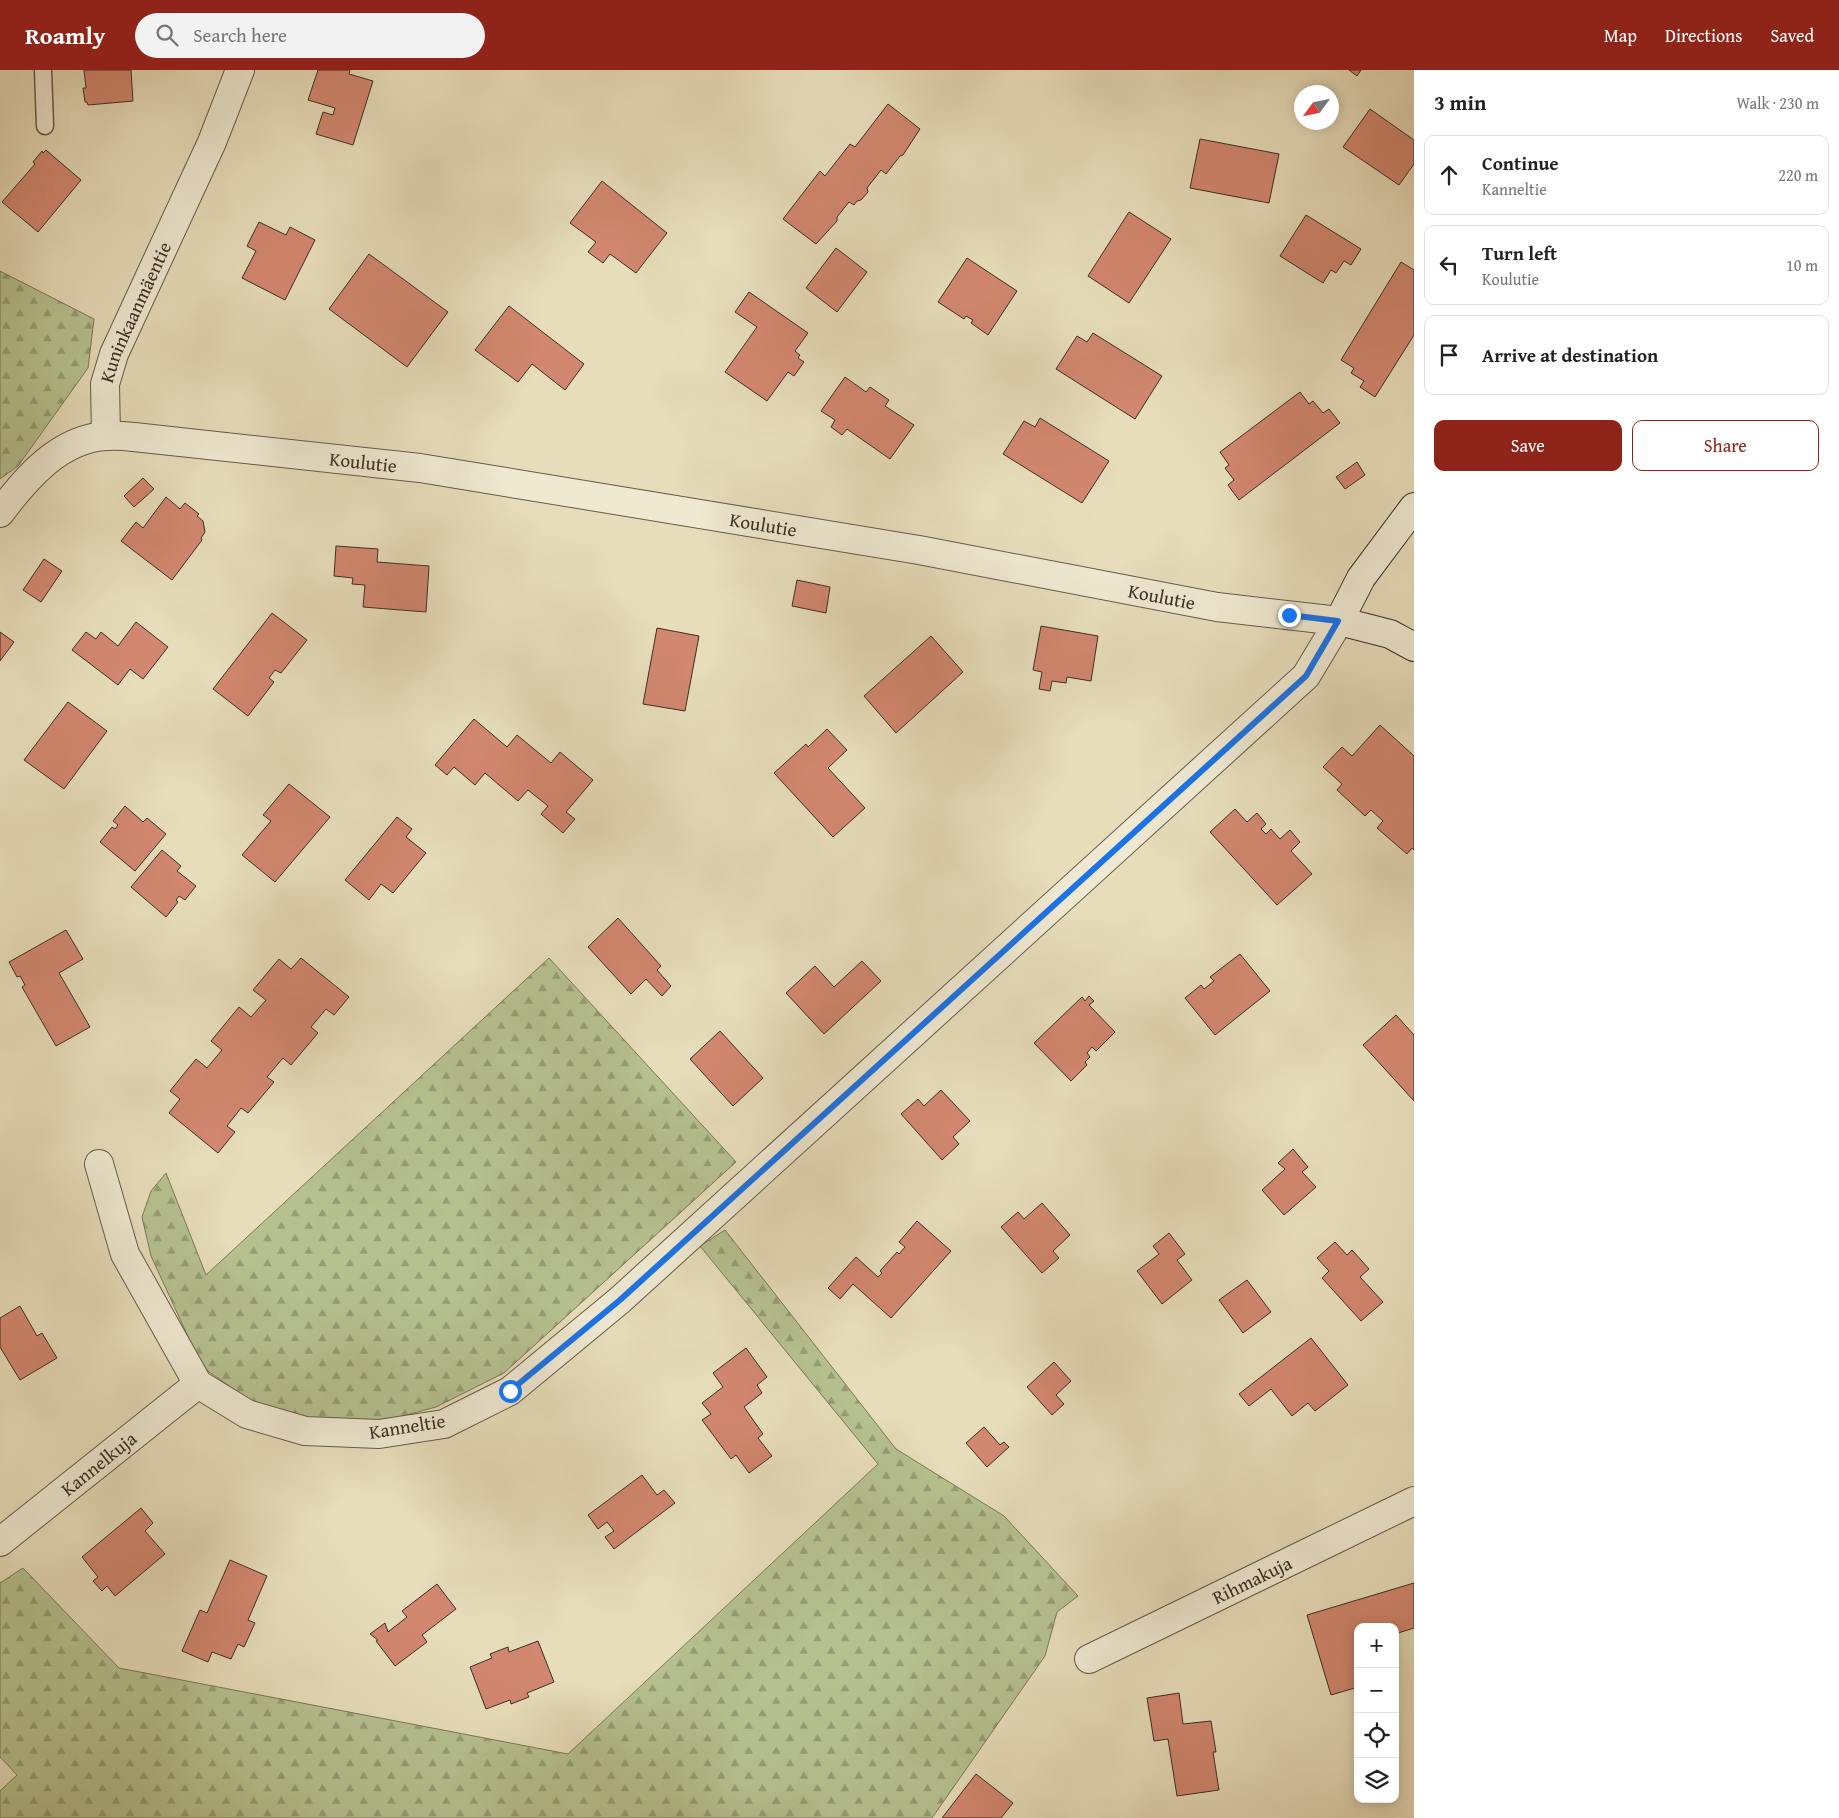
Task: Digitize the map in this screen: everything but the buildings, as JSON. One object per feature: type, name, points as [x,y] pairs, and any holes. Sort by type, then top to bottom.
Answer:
[{"type":"street","name":"Kuninkaanmäentie","points":[[106,436],[106,384],[114,354],[212,142],[240,70]]},
{"type":"street","points":[[0,513],[13,495],[47,459],[75,444],[106,436]]},
{"type":"street","name":"Koulutie","points":[[106,436],[134,436],[420,468],[919,550],[1217,607],[1338,621],[1390,634],[1414,647]]},
{"type":"street","name":"Kanneltie","points":[[99,1164],[125,1254],[198,1384],[247,1414],[304,1431],[379,1434],[444,1424],[510,1391],[620,1300],[1306,676],[1361,578],[1414,507]]},
{"type":"street","name":"Kannelkuja","points":[[0,1542],[198,1384]]},
{"type":"street","name":"Rihmakuja","points":[[1089,1659],[1414,1501]]},
{"type":"lane","points":[[43,70],[45,126]]},
{"type":"green space","points":[[0,271],[94,319],[88,368],[18,466],[0,479]]},
{"type":"green space","points":[[549,958],[736,1162],[504,1373],[436,1407],[377,1423],[308,1420],[251,1401],[202,1367],[151,1256],[142,1217],[151,1191],[166,1173],[206,1275]]},
{"type":"green space","points":[[725,1230],[896,1449],[1004,1516],[1078,1596],[1057,1612],[1045,1656],[932,1818],[0,1818],[0,1791],[17,1775],[0,1757],[0,1583],[23,1568],[119,1668],[568,1754],[878,1464],[700,1246]]},
{"type":"route","points":[[510,1391],[620,1300],[1306,676],[1338,621],[1289,615]]}]
